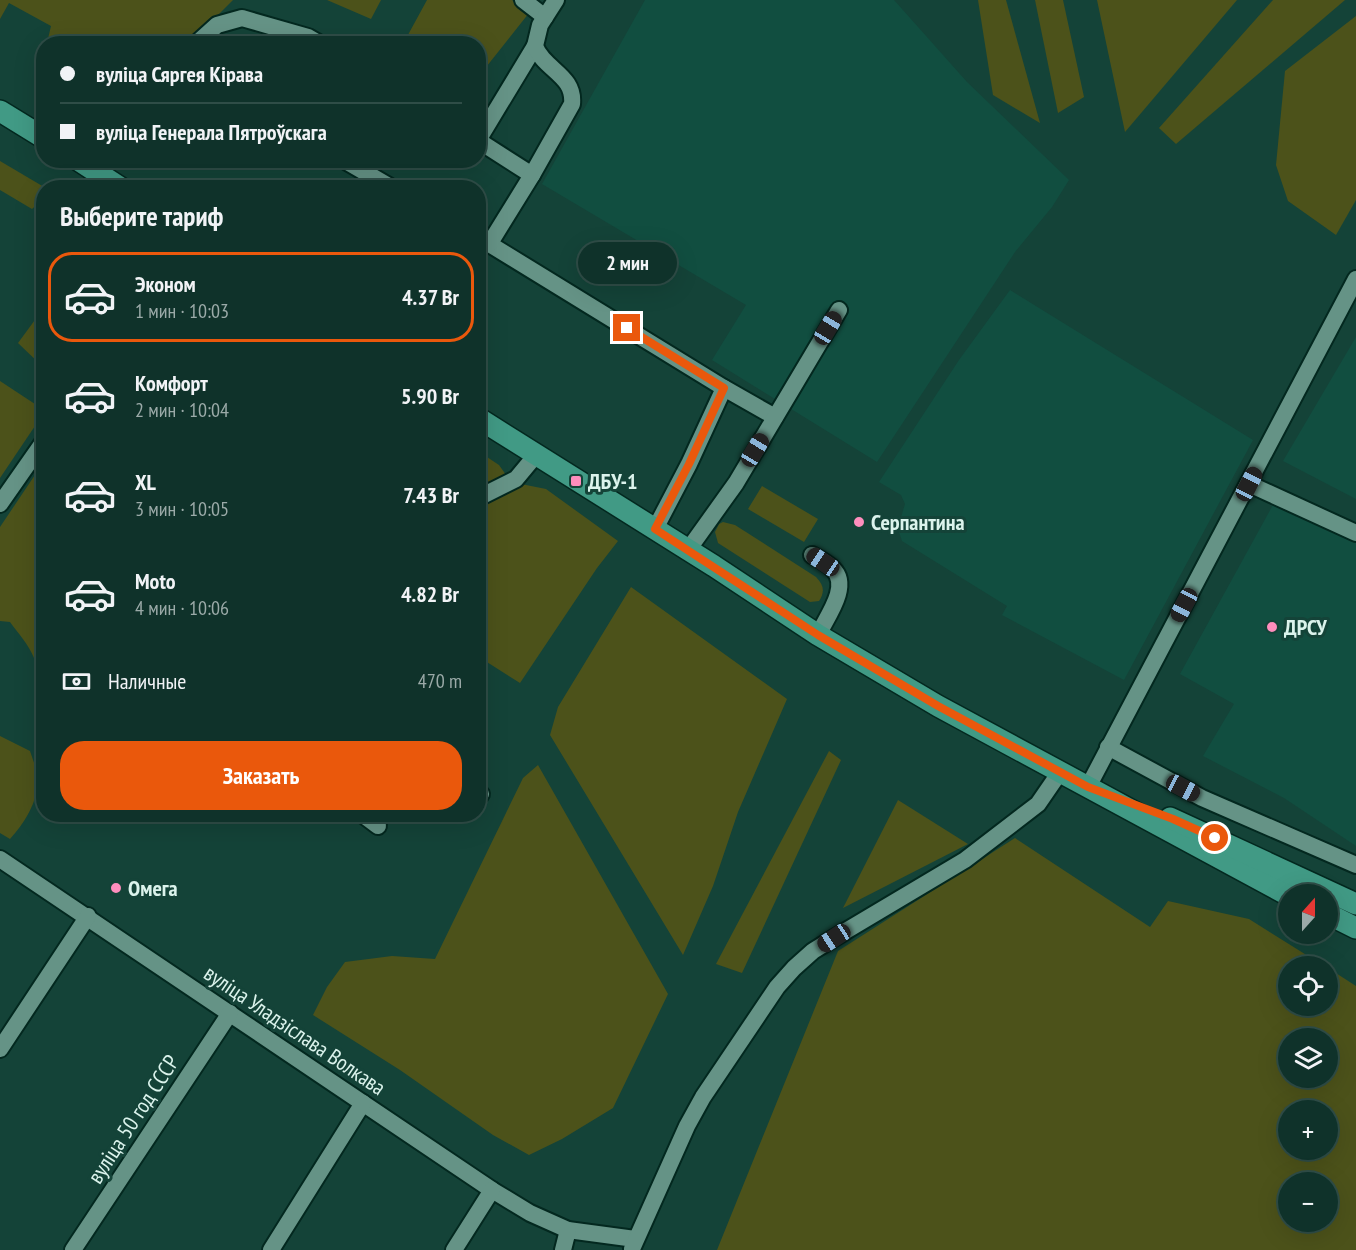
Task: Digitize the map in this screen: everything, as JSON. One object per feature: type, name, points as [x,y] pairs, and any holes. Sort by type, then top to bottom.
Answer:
[{"type":"main road","points":[[0,111],[36,133]]},
{"type":"main road","points":[[90,168],[109,180]]},
{"type":"main road","points":[[486,423],[818,635],[938,706],[1278,890]]},
{"type":"main road","points":[[1088,787],[1173,819],[1356,904]]},
{"type":"main road","points":[[1338,919],[1356,928]]},
{"type":"street","points":[[523,0],[545,17]]},
{"type":"street","points":[[486,123],[535,46],[536,34],[556,0]]},
{"type":"street","points":[[205,36],[217,25],[242,18],[305,36]]},
{"type":"street","points":[[486,237],[532,175],[569,111],[572,99],[566,79],[544,60],[535,46]]},
{"type":"street","points":[[486,146],[532,175]]},
{"type":"street","points":[[358,168],[378,180]]},
{"type":"street","points":[[486,241],[775,417]]},
{"type":"street","points":[[1088,787],[1356,279]]},
{"type":"street","points":[[688,550],[736,483],[839,309]]},
{"type":"street","points":[[655,529],[689,464],[724,388]]},
{"type":"street","points":[[0,504],[36,452]]},
{"type":"street","points":[[486,494],[516,478],[536,455]]},
{"type":"street","points":[[1249,484],[1356,533]]},
{"type":"street","points":[[812,555],[834,570],[839,585],[835,603],[818,635]]},
{"type":"street","points":[[1108,747],[1202,798],[1356,865]]},
{"type":"street","points":[[633,1245],[692,1115],[765,1004],[794,968],[813,951],[965,860],[1038,804],[1060,772]]},
{"type":"street","points":[[373,822],[378,826]]},
{"type":"street","name":"вуліца Уладзіслава Волкава","points":[[0,859],[88,916],[492,1190],[530,1213],[568,1230],[633,1245]]},
{"type":"street","points":[[0,1049],[88,916]]},
{"type":"street","name":"вуліца 50 год СССР","points":[[73,1250],[230,1013]]},
{"type":"street","points":[[271,1250],[363,1103]]},
{"type":"street","points":[[454,1250],[492,1190]]},
{"type":"street","points":[[563,1250],[568,1230]]},
{"type":"shaded area","points":[[0,0],[233,0],[197,36],[49,36],[51,26],[9,3],[0,19]]},
{"type":"shaded area","points":[[327,0],[381,0],[371,19]]},
{"type":"shaded area","points":[[427,0],[512,0],[529,13],[486,67],[486,36],[407,36]]},
{"type":"shaded area","points":[[645,0],[894,0],[967,82],[1069,180],[1052,207],[1015,252],[877,462],[712,360],[746,305],[542,184]]},
{"type":"shaded area","points":[[978,0],[1006,0],[1040,123],[993,95]]},
{"type":"shaded area","points":[[1035,0],[1063,0],[1084,97],[1058,113]]},
{"type":"shaded area","points":[[1097,0],[1237,0],[1125,132]]},
{"type":"shaded area","points":[[1273,0],[1345,0],[1176,144],[1159,128]]},
{"type":"shaded area","points":[[1356,16],[1356,200],[1336,235],[1288,201],[1276,165],[1285,71]]},
{"type":"shaded area","points":[[0,161],[36,182],[36,205],[32,209],[0,190]]},
{"type":"shaded area","points":[[1010,290],[1253,440],[1124,680],[1002,615],[1007,606],[902,541],[899,524],[905,504],[901,495],[879,482],[959,360]]},
{"type":"shaded area","points":[[36,319],[36,360],[18,343]]},
{"type":"shaded area","points":[[1356,337],[1356,499],[1283,461]]},
{"type":"shaded area","points":[[0,381],[36,405],[36,424],[0,478]]},
{"type":"shaded area","points":[[486,456],[499,465],[511,482],[546,489],[618,541],[597,568],[520,683],[486,661]]},
{"type":"shaded area","points":[[36,473],[36,672],[34,658],[29,648],[10,622],[0,621],[0,527]]},
{"type":"shaded area","points":[[762,486],[818,519],[804,542],[748,509]]},
{"type":"shaded area","points":[[1274,503],[1356,542],[1356,846],[1284,798],[1203,756],[1234,704],[1180,674]]},
{"type":"shaded area","points":[[723,522],[735,525],[816,577],[823,589],[819,601],[810,602],[718,543],[715,532],[719,524]]},
{"type":"shaded area","points":[[631,587],[787,699],[738,812],[713,886],[683,955],[550,735],[558,707]]},
{"type":"shaded area","points":[[0,736],[30,751],[36,769],[36,796],[20,827],[10,839],[0,833]]},
{"type":"shaded area","points":[[829,751],[841,760],[742,973],[716,964]]},
{"type":"shaded area","points":[[538,765],[668,994],[613,1108],[562,1139],[529,1155],[493,1135],[400,1070],[313,1015],[327,987],[345,962],[392,956],[435,959],[523,778]]},
{"type":"shaded area","points":[[898,800],[968,844],[843,908]]},
{"type":"shaded area","points":[[1015,838],[1150,927],[1168,901],[1249,919],[1278,937],[1278,944],[1289,944],[1308,956],[1278,956],[1278,1016],[1338,1016],[1338,974],[1356,986],[1356,1250],[717,1250],[838,951]]},
{"type":"place","name":"ДБУ-1","points":[[576,481]]},
{"type":"place","name":"Серпантина","points":[[859,522]]},
{"type":"place","name":"ДРСУ","points":[[1272,627]]},
{"type":"place","name":"Омега","points":[[116,888]]},
{"type":"route","points":[[627,328],[724,388],[689,464],[655,529],[818,635],[938,706],[1088,787],[1173,819],[1215,838]]}]
